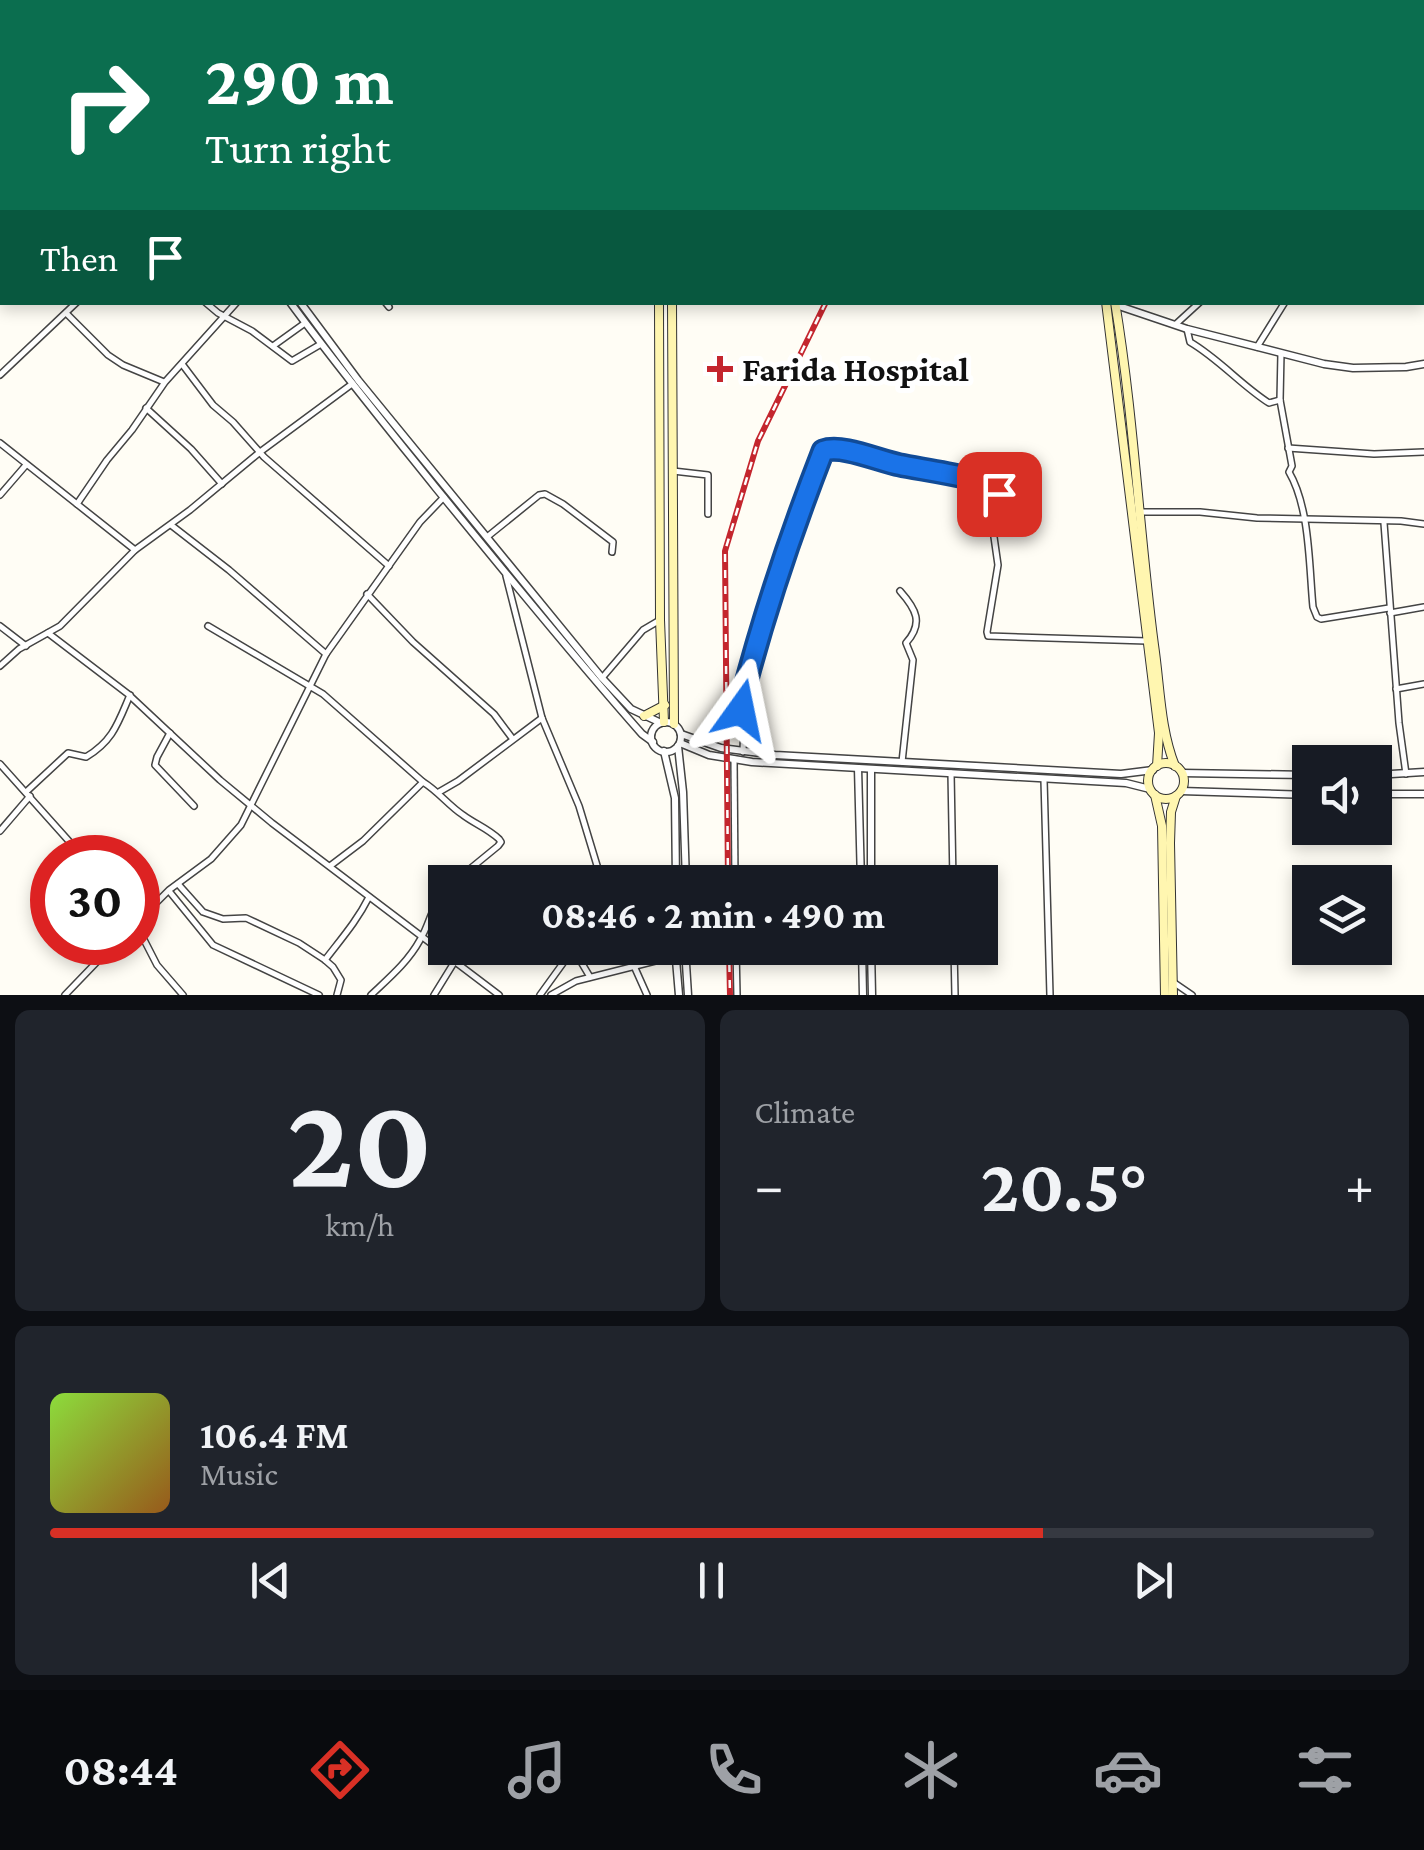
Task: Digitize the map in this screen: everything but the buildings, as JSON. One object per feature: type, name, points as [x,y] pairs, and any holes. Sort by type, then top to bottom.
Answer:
[{"type":"main road","points":[[659,305],[660,620],[666,723]]},
{"type":"main road","points":[[666,723],[673,471],[672,305]]},
{"type":"main road","points":[[1112,305],[1130,402],[1166,739],[1184,779],[1171,806],[1174,995]]},
{"type":"main road","points":[[1112,305],[1118,402],[1158,732],[1155,768],[1149,777],[1162,826],[1165,995]]},
{"type":"main road","points":[[644,716],[665,705]]},
{"type":"main road","points":[[1155,768],[1166,764],[1178,769]]},
{"type":"main road","points":[[1153,792],[1166,799],[1178,794]]},
{"type":"street","points":[[0,375],[74,305]]},
{"type":"street","points":[[209,305],[292,361],[321,344]]},
{"type":"street","points":[[78,504],[165,382],[235,305]]},
{"type":"street","points":[[292,305],[602,678],[631,710],[666,723],[679,741],[710,755],[734,760],[1126,783],[1153,792]]},
{"type":"street","points":[[302,305],[355,382],[506,574],[642,734],[664,751],[674,798],[676,865]]},
{"type":"street","points":[[306,311],[313,305]]},
{"type":"street","points":[[1118,305],[1188,329],[1353,368],[1424,364]]},
{"type":"street","points":[[1176,324],[1197,305]]},
{"type":"street","points":[[1257,347],[1283,305]]},
{"type":"street","points":[[66,313],[123,365],[165,382]]},
{"type":"street","points":[[273,346],[305,323]]},
{"type":"street","points":[[1188,329],[1190,342],[1244,384],[1270,403],[1280,400]]},
{"type":"street","points":[[1282,353],[1280,400],[1292,466],[1289,472],[1304,520],[1317,618],[1424,608]]},
{"type":"street","points":[[182,364],[212,405],[260,452],[389,566]]},
{"type":"street","points":[[0,666],[77,610],[134,550],[355,382]]},
{"type":"street","points":[[146,408],[222,484]]},
{"type":"street","points":[[0,443],[134,550]]},
{"type":"street","points":[[1288,448],[1388,454],[1424,452]]},
{"type":"street","points":[[743,752],[741,702],[755,647],[795,522],[826,449],[995,488],[999,494],[994,537],[998,566],[988,636],[1147,642]]},
{"type":"street","points":[[0,496],[26,465]]},
{"type":"street","points":[[673,471],[708,475],[708,514]]},
{"type":"street","points":[[487,537],[545,494],[613,542],[612,552]]},
{"type":"street","points":[[160,900],[211,859],[241,824],[326,654],[420,522],[444,497]]},
{"type":"street","points":[[1140,512],[1424,524]]},
{"type":"street","points":[[1384,522],[1406,774]]},
{"type":"street","points":[[170,524],[326,654]]},
{"type":"street","points":[[506,574],[542,718],[579,806],[597,865]]},
{"type":"street","points":[[900,591],[912,604],[916,616],[915,633],[906,644],[913,660],[902,762]]},
{"type":"street","points":[[368,594],[413,642],[494,714],[512,738]]},
{"type":"street","points":[[602,678],[643,630],[660,620]]},
{"type":"street","points":[[0,626],[26,646]]},
{"type":"street","points":[[208,626],[323,694],[422,782],[500,840],[474,865]]},
{"type":"street","points":[[48,633],[130,695],[251,806],[428,941]]},
{"type":"street","points":[[1396,688],[1424,684]]},
{"type":"street","points":[[0,831],[28,794],[68,753],[86,756],[104,746],[130,695]]},
{"type":"street","points":[[439,792],[542,718]]},
{"type":"street","points":[[653,742],[653,730],[666,723]]},
{"type":"street","points":[[170,733],[155,765],[194,806]]},
{"type":"street","points":[[679,741],[743,752],[902,762],[1121,774],[1155,768]]},
{"type":"street","points":[[664,751],[674,750],[679,741]]},
{"type":"street","points":[[679,741],[686,865]]},
{"type":"street","points":[[734,760],[735,865]]},
{"type":"street","points":[[0,764],[64,835]]},
{"type":"street","points":[[858,768],[861,865]]},
{"type":"street","points":[[871,769],[871,865]]},
{"type":"street","points":[[1178,769],[1292,774]]},
{"type":"street","points":[[1392,774],[1424,772]]},
{"type":"street","points":[[952,773],[953,865]]},
{"type":"street","points":[[1044,780],[1050,995]]},
{"type":"street","points":[[330,866],[362,842],[422,782]]},
{"type":"street","points":[[1178,794],[1292,795]]},
{"type":"street","points":[[1392,794],[1424,794]]},
{"type":"street","points":[[178,884],[203,912],[223,919],[246,918],[325,960],[341,980],[338,995]]},
{"type":"street","points":[[169,890],[213,946],[319,995]]},
{"type":"street","points":[[325,960],[358,918],[369,897]]},
{"type":"street","points":[[372,995],[400,968],[423,937],[428,922]]},
{"type":"street","points":[[65,995],[94,965]]},
{"type":"street","points":[[158,965],[183,995]]},
{"type":"street","points":[[434,995],[453,965]]},
{"type":"street","points":[[460,965],[499,995]]},
{"type":"street","points":[[540,995],[562,965]]},
{"type":"street","points":[[583,965],[590,977]]},
{"type":"street","points":[[550,995],[576,982],[633,965],[647,995]]},
{"type":"street","points":[[676,965],[679,995]]},
{"type":"street","points":[[686,965],[688,995]]},
{"type":"street","points":[[736,965],[736,995]]},
{"type":"street","points":[[863,965],[864,995]]},
{"type":"street","points":[[871,965],[872,995]]},
{"type":"street","points":[[954,965],[955,995]]},
{"type":"street","points":[[1173,982],[1192,995]]},
{"type":"railway","points":[[728,865],[725,551],[758,441],[825,305]]},
{"type":"railway","points":[[729,965],[730,995]]},
{"type":"place","name":"Farida Hospital","points":[[720,369]]},
{"type":"route","points":[[741,710],[755,647],[795,522],[823,451],[835,448],[964,478],[989,485],[999,494]]}]
